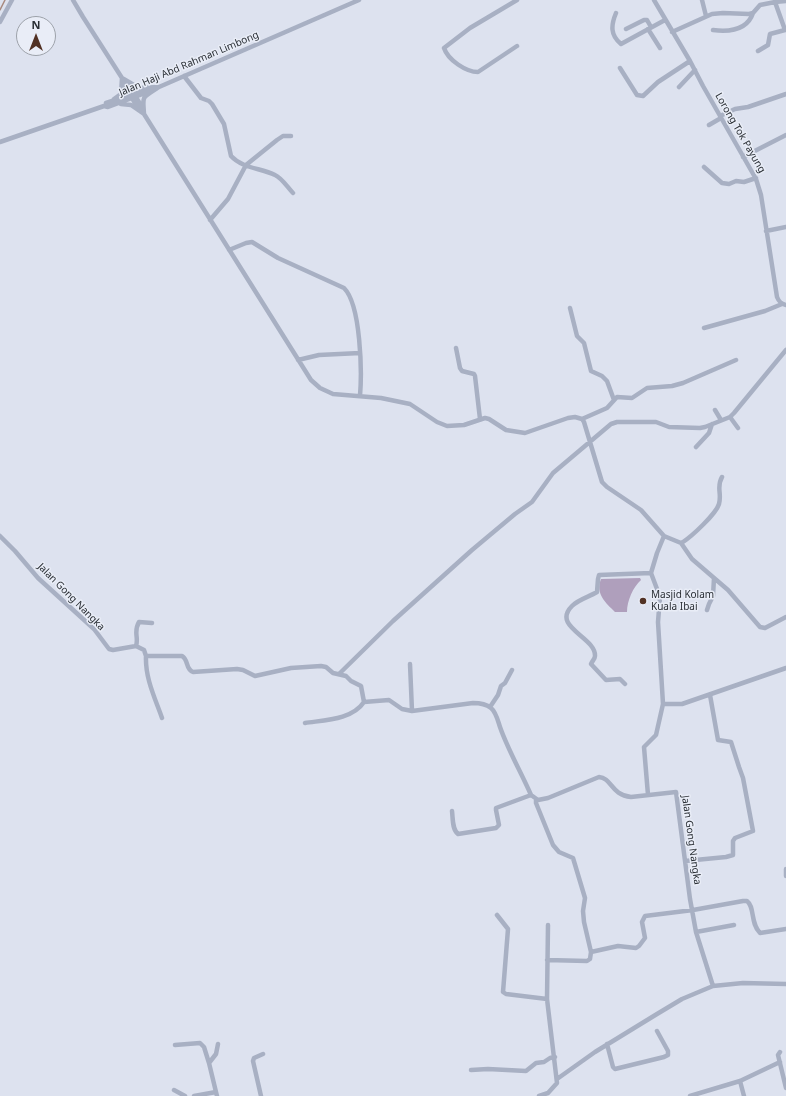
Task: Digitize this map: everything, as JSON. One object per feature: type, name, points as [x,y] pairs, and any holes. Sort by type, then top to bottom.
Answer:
[{"type":"street","points":[[0,22],[12,0]]},
{"type":"street","points":[[73,0],[298,360],[311,380],[320,388],[338,395],[381,398],[410,404],[437,422],[447,426],[464,425],[480,419],[489,419],[506,430],[525,433],[568,418],[575,417],[582,419],[607,408],[614,400],[620,397],[633,397],[647,388],[672,386],[683,383],[736,360]]},
{"type":"street","name":"Jalan Haji Abd Rahman Limbong","points":[[106,106],[184,76],[359,0]]},
{"type":"street","points":[[517,0],[470,28],[444,48],[445,52],[457,63],[467,70],[478,72],[517,46]]},
{"type":"street","name":"Lorong Tok Payung","points":[[654,0],[756,178],[761,195],[777,297],[778,301],[784,304]]},
{"type":"street","points":[[702,0],[706,16]]},
{"type":"street","points":[[713,30],[725,31],[739,29],[749,22],[753,13],[760,5],[786,1]]},
{"type":"street","points":[[758,51],[768,45],[770,34],[785,30],[776,2]]},
{"type":"street","points":[[616,13],[611,28],[619,43],[627,41],[665,20]]},
{"type":"street","points":[[672,32],[712,14],[753,13]]},
{"type":"street","points":[[626,29],[647,20],[649,28],[660,48]]},
{"type":"street","points":[[620,68],[637,95],[642,96],[658,82],[690,61]]},
{"type":"street","points":[[679,87],[695,70]]},
{"type":"street","points":[[184,76],[201,98],[212,104],[224,124],[231,156],[246,165],[277,175],[293,193]]},
{"type":"street","points":[[123,80],[139,88],[157,87]]},
{"type":"street","points":[[106,106],[121,94],[123,80]]},
{"type":"street","points":[[143,112],[144,98],[157,87]]},
{"type":"street","points":[[709,125],[735,109],[748,107],[786,94]]},
{"type":"street","points":[[0,142],[106,106],[128,104],[143,112]]},
{"type":"street","points":[[743,156],[786,135]]},
{"type":"street","points":[[210,220],[228,199],[246,165],[277,140],[284,136],[291,136]]},
{"type":"street","points":[[704,167],[722,183],[729,184],[736,181],[744,182],[756,178]]},
{"type":"street","points":[[766,231],[786,227]]},
{"type":"street","points":[[229,250],[252,242],[278,258],[344,288],[349,293],[356,317],[360,353],[360,396]]},
{"type":"street","points":[[704,328],[765,311],[784,304]]},
{"type":"street","points":[[570,308],[577,336],[584,343],[592,370],[607,381],[614,400]]},
{"type":"street","points":[[456,348],[462,371],[474,374],[475,376],[480,419]]},
{"type":"street","points":[[339,674],[393,621],[472,550],[515,514],[532,502],[553,473],[611,424],[617,422],[656,422],[671,428],[700,428],[730,417],[786,350]]},
{"type":"street","points":[[298,360],[319,355],[360,353]]},
{"type":"street","points":[[716,410],[721,420]]},
{"type":"street","points":[[730,417],[738,428]]},
{"type":"street","points":[[582,419],[603,484],[641,510],[664,536],[681,543],[692,559],[728,590],[760,627],[765,628],[786,617]]},
{"type":"street","points":[[696,446],[709,433],[712,424]]},
{"type":"street","points":[[681,543],[685,542],[716,509],[720,494],[718,485],[722,477]]},
{"type":"street","name":"Jalan Gong Nangka","points":[[0,536],[15,550],[38,578],[94,629],[107,647],[112,650],[136,646]]},
{"type":"street","points":[[648,795],[644,747],[656,735],[663,704],[658,622],[660,598],[651,573],[664,536]]},
{"type":"street","points":[[625,684],[620,679],[606,680],[601,676],[591,664],[595,657],[594,649],[571,626],[566,618],[566,614],[573,605],[597,592],[599,575],[651,573]]},
{"type":"street","points":[[707,610],[713,596],[714,578]]},
{"type":"street","points":[[152,623],[139,622],[136,631],[136,646],[144,650],[150,684],[162,718]]},
{"type":"street","points":[[146,656],[182,656],[185,658],[188,669],[193,672],[237,669],[243,670],[254,676],[291,668],[326,667],[333,673],[346,676],[351,681],[360,685],[366,702]]},
{"type":"street","points":[[410,664],[412,710]]},
{"type":"street","points":[[663,704],[682,704],[786,668]]},
{"type":"street","points":[[490,707],[501,686],[505,683],[512,670]]},
{"type":"street","points":[[685,861],[733,855],[733,841],[735,838],[753,831],[743,778],[731,742],[718,740],[710,695]]},
{"type":"street","points":[[305,723],[340,718],[353,713],[366,702],[390,700],[402,708],[412,710],[473,703],[482,703],[490,707],[496,715],[504,737],[532,795],[536,799],[536,803],[553,845],[559,852],[573,858],[585,898],[583,911],[591,952],[590,959],[587,961],[547,960]]},
{"type":"street","name":"Jalan Gong Nangka","points":[[536,799],[548,798],[599,777],[607,779],[612,788],[620,794],[631,797],[676,792],[690,899],[696,932],[713,986]]},
{"type":"street","points":[[452,811],[454,828],[458,834],[496,828],[499,824],[496,808],[532,795]]},
{"type":"street","points":[[786,869],[786,876]]},
{"type":"street","points":[[591,952],[618,946],[636,948],[645,938],[642,922],[645,916],[693,910],[732,902],[747,901],[751,906],[754,924],[760,933],[786,929]]},
{"type":"street","points":[[497,915],[508,929],[503,992],[506,994],[547,999]]},
{"type":"street","points":[[696,932],[734,924]]},
{"type":"street","points":[[539,1096],[548,1094],[557,1085],[555,1057],[547,999],[548,925]]},
{"type":"street","points":[[557,1079],[607,1044],[682,999],[713,986],[743,983],[786,984]]},
{"type":"street","points":[[607,1044],[613,1067],[616,1069],[664,1057],[668,1054],[668,1051],[656,1031]]},
{"type":"street","points":[[175,1045],[200,1043],[204,1047],[216,1094],[194,1096]]},
{"type":"street","points":[[209,1063],[216,1054],[218,1044]]},
{"type":"street","points":[[780,1052],[778,1055],[786,1088]]},
{"type":"street","points":[[261,1096],[253,1061],[254,1058],[262,1054]]},
{"type":"street","points":[[471,1070],[488,1069],[526,1071],[536,1063],[544,1062],[555,1057]]},
{"type":"street","points":[[690,1096],[705,1094],[740,1081],[780,1062]]},
{"type":"street","points":[[740,1081],[744,1096]]},
{"type":"street","points":[[174,1090],[185,1096]]},
{"type":"shaded area","points":[[640,578],[641,580],[635,586],[629,599],[627,612],[615,612],[605,602],[600,594],[599,589],[601,579]]},
{"type":"waterway","points":[[0,10],[5,0]]},
{"type":"place","name":"Masjid Kolam Kuala Ibai","points":[[643,601]]}]
